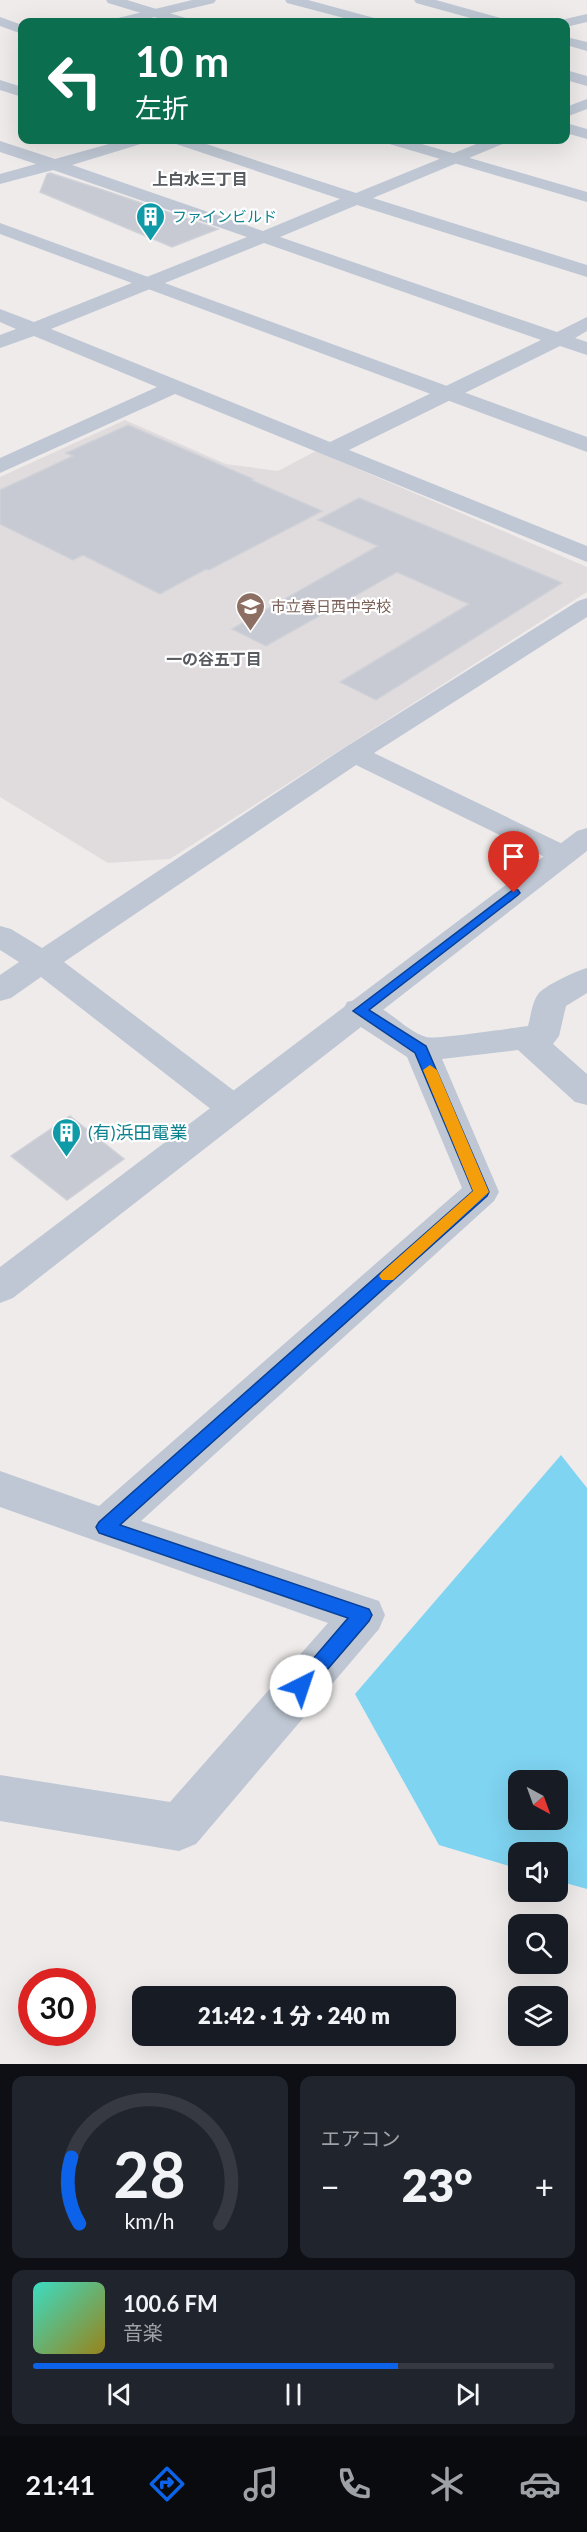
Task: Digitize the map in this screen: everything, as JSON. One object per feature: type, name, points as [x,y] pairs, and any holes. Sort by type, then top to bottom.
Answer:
[{"type":"street","points":[[113,0],[168,18]]},
{"type":"street","points":[[140,18],[209,0]]},
{"type":"street","points":[[292,0],[358,18]]},
{"type":"street","points":[[421,0],[485,18]]},
{"type":"street","points":[[570,21],[587,18]]},
{"type":"street","points":[[0,21],[18,28]]},
{"type":"street","points":[[570,42],[587,47]]},
{"type":"street","points":[[570,76],[587,81]]},
{"type":"street","points":[[0,85],[18,91]]},
{"type":"street","points":[[570,110],[587,104]]},
{"type":"street","points":[[570,129],[587,134]]},
{"type":"street","points":[[0,179],[124,144]]},
{"type":"street","points":[[191,144],[587,271]]},
{"type":"street","points":[[406,144],[587,197]]},
{"type":"street","points":[[0,342],[149,284],[489,144]]},
{"type":"street","points":[[0,146],[587,349]]},
{"type":"street","points":[[0,228],[587,445]]},
{"type":"street","points":[[0,315],[587,555]]},
{"type":"street","points":[[331,450],[559,339],[587,323]]},
{"type":"street","points":[[0,466],[176,387]]},
{"type":"street","points":[[0,990],[354,754],[587,606]]},
{"type":"street","points":[[354,754],[575,846]]},
{"type":"street","points":[[0,1288],[575,846]]},
{"type":"street","points":[[0,936],[42,962],[233,1108]]},
{"type":"street","points":[[421,1050],[542,1036],[551,1000],[587,978]]},
{"type":"street","points":[[105,1527],[481,1192],[421,1050],[359,1011]]},
{"type":"street","points":[[525,1038],[587,1093]]},
{"type":"street","points":[[0,1489],[363,1615],[179,1827],[0,1798]]},
{"type":"shaded area","points":[[125,420],[226,464],[278,471],[316,451],[587,567],[587,592],[170,859],[108,863],[0,797],[0,477]]},
{"type":"water","points":[[561,1455],[587,1488],[587,1889],[568,1884],[568,1842],[508,1842],[508,1866],[439,1845],[355,1694]]},
{"type":"building","points":[[50,173],[218,229],[172,247],[40,192],[47,174]]},
{"type":"building","points":[[128,425],[322,511],[160,594],[83,555],[73,560],[0,524],[0,490],[73,456],[66,453]]},
{"type":"building","points":[[359,498],[562,583],[376,700],[340,682],[469,604],[397,572],[266,646],[232,629],[378,546],[318,520]]},
{"type":"building","name":"(有)浜田電業","points":[[70,1116],[124,1159],[67,1200],[11,1156]]},
{"type":"slow traffic","points":[[387,1276],[481,1192],[430,1070]]},
{"type":"place","name":"ファインビルド","points":[[151,242]]},
{"type":"place","name":"市立春日西中学校","points":[[250,632]]},
{"type":"place","name":"(有)浜田電業","points":[[67,1158]]},
{"type":"district","name":"上白水三丁目","points":[[200,178]]},
{"type":"district","name":"一の谷五丁目","points":[[214,658]]},
{"type":"route","points":[[301,1686],[363,1615],[105,1527],[481,1192],[421,1050],[359,1011],[514,893]]}]
